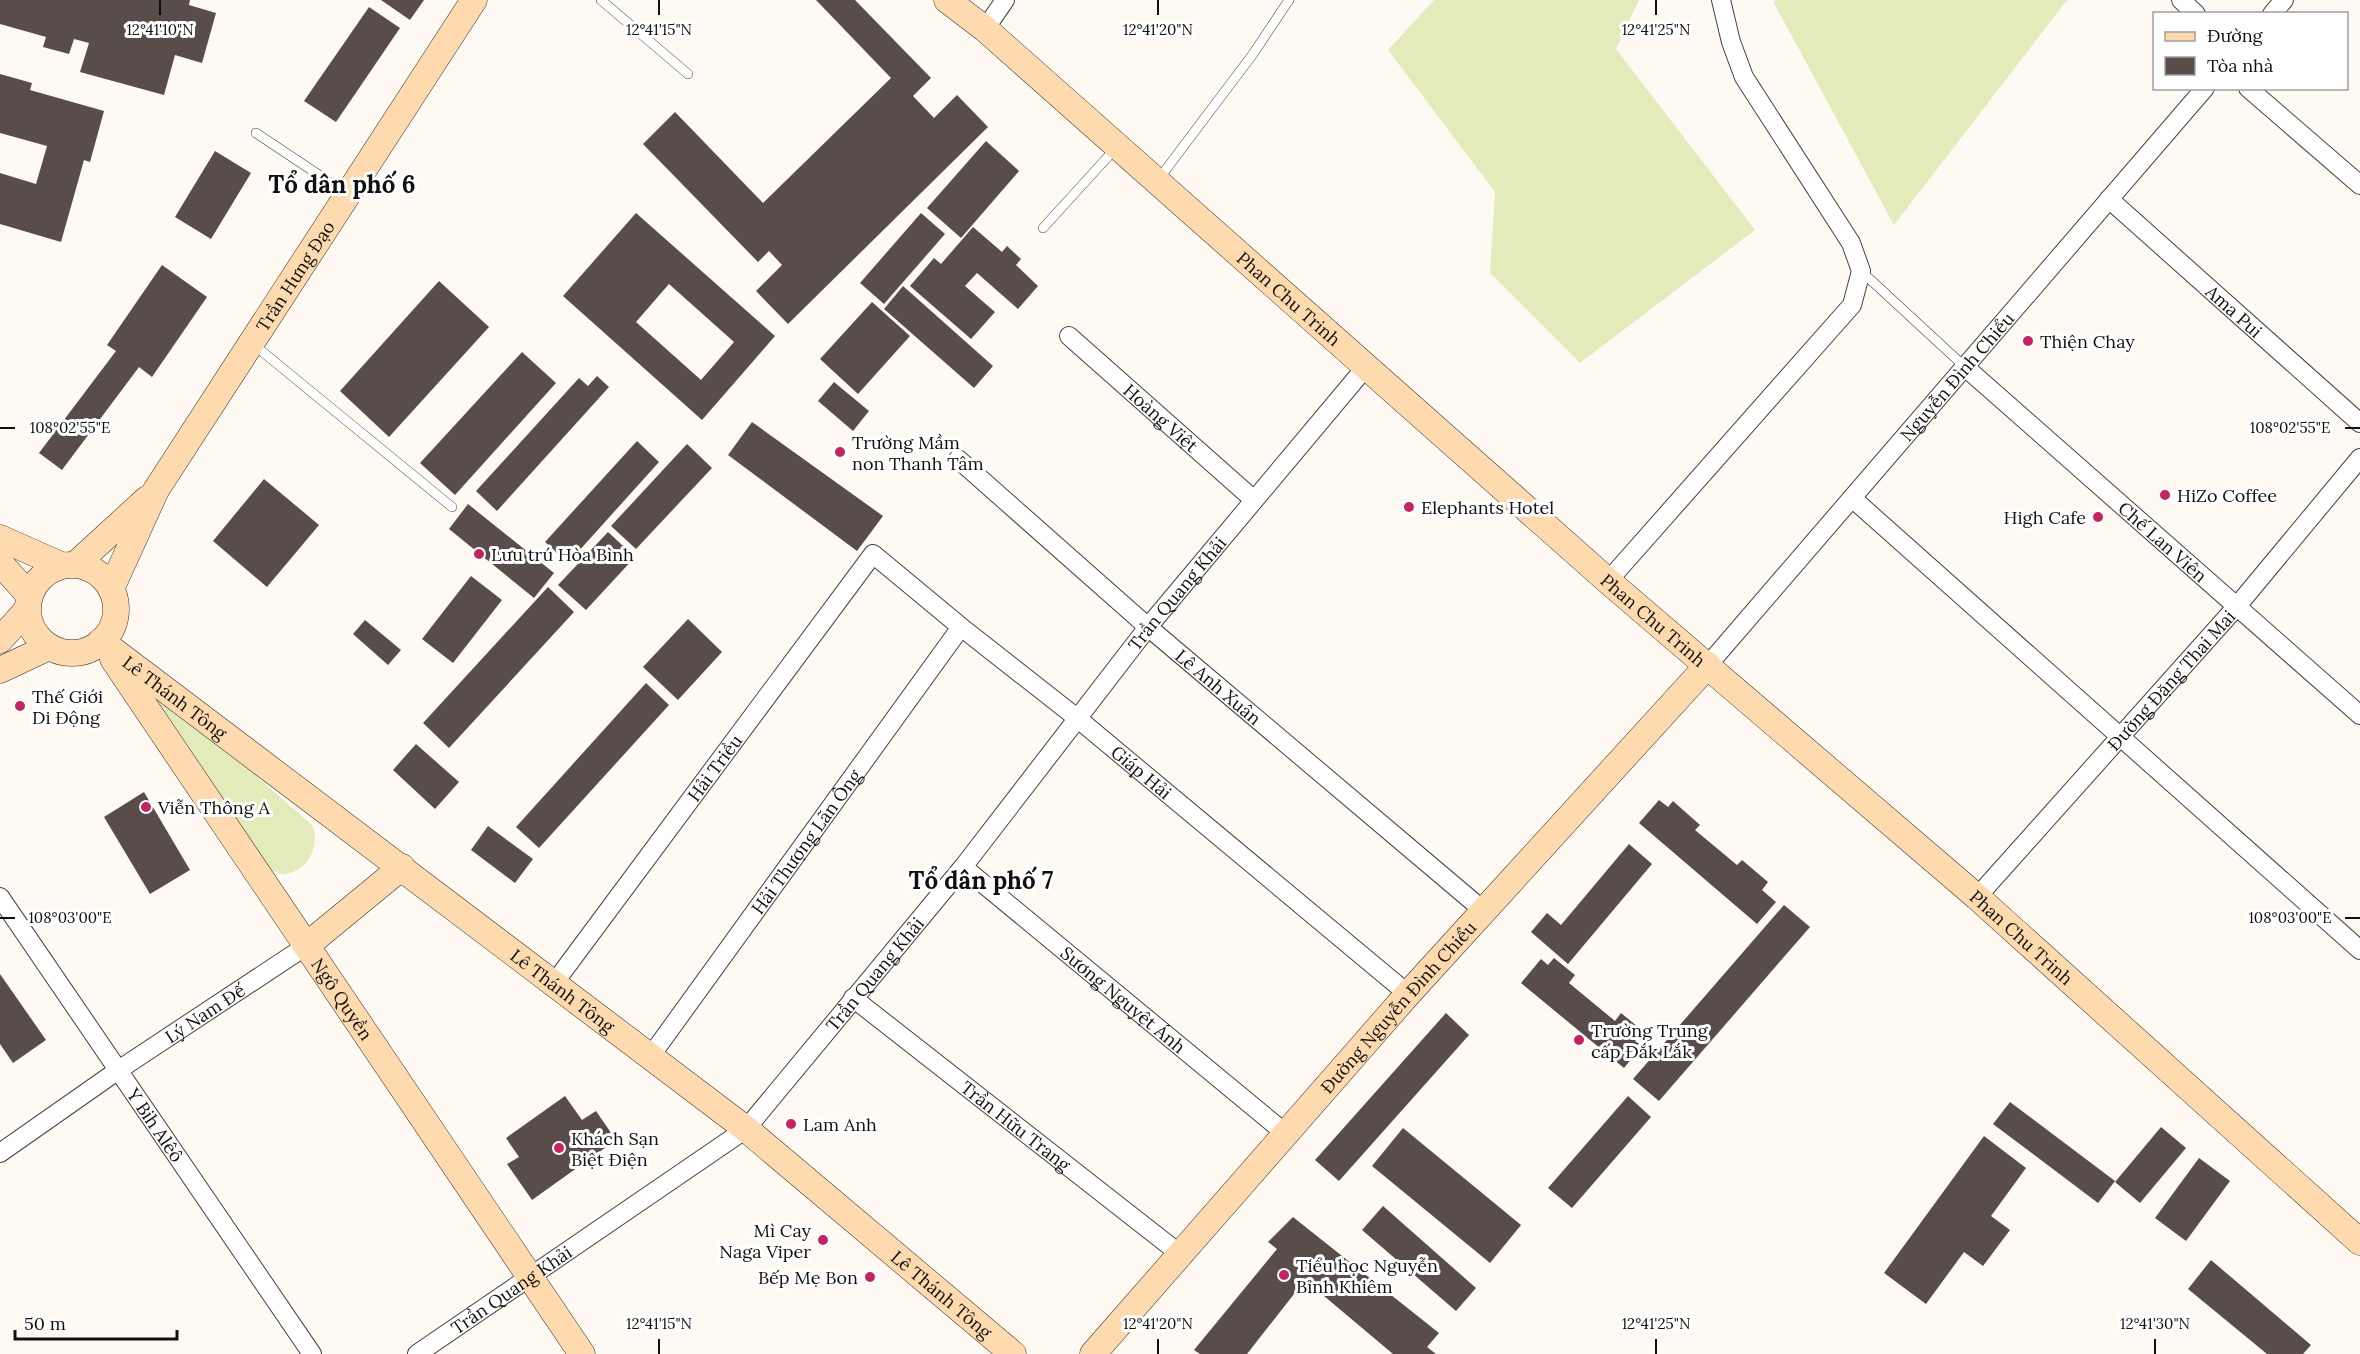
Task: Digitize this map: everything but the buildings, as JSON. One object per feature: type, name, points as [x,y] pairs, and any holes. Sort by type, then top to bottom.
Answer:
[{"type":"main road","name":"Trần Hưng Đạo","points":[[111,589],[156,490],[474,0]]},
{"type":"main road","name":"Phan Chu Trinh","points":[[947,0],[985,29],[1608,581],[1977,897],[2360,1242]]},
{"type":"main road","name":"Trần Hưng Đạo","points":[[68,565],[156,490]]},
{"type":"main road","points":[[0,538],[68,565],[96,572],[111,589],[116,602],[115,617],[110,630],[90,649],[76,653],[62,652],[49,647],[34,631],[28,602],[0,563]]},
{"type":"main road","points":[[0,640],[28,602],[36,581],[47,571],[68,565]]},
{"type":"main road","name":"Lê Thánh Tông","points":[[101,641],[555,982],[746,1130],[1013,1354]]},
{"type":"main road","name":"Ngô Quyền","points":[[101,641],[582,1354]]},
{"type":"main road","points":[[0,670],[49,647]]},
{"type":"main road","name":"Đường Nguyễn Đình Chiểu","points":[[1093,1354],[1408,994],[1708,665]]},
{"type":"main road","name":"Lý Nam Đế","points":[[306,946],[402,867]]},
{"type":"street","points":[[985,29],[1005,0]]},
{"type":"street","points":[[1608,581],[1852,305],[1861,271],[1851,243],[1744,77],[1731,42],[1721,0]]},
{"type":"street","points":[[2181,0],[2194,12]]},
{"type":"street","points":[[2274,12],[2284,0]]},
{"type":"street","name":"Nguyễn Đình Chiểu","points":[[1708,665],[2203,90]]},
{"type":"street","points":[[2250,90],[2360,185]]},
{"type":"street","name":"Ama Pui","points":[[2109,199],[2360,423]]},
{"type":"street","name":"Hoàng Việt","points":[[1069,336],[1254,500]]},
{"type":"street","name":"Trần Quang Khải","points":[[417,1354],[746,1130],[963,867],[1148,627],[1365,368]]},
{"type":"street","name":"Chế Lan Viên","points":[[1965,368],[2238,605],[2360,715]]},
{"type":"street","name":"Đường Đặng Thai Mai","points":[[1977,897],[2238,605],[2360,458]]},
{"type":"street","name":"Lê Anh Xuân","points":[[958,459],[1148,627],[1484,911]]},
{"type":"street","points":[[1852,498],[2360,950]]},
{"type":"street","name":"Giáp Hải","points":[[873,554],[960,627],[1077,718],[1408,994]]},
{"type":"street","name":"Hải Triều","points":[[555,982],[873,554]]},
{"type":"street","name":"Hải Thượng Lãn Ông","points":[[650,1057],[960,627]]},
{"type":"street","name":"Sương Nguyệt Ánh","points":[[963,867],[1285,1133]]},
{"type":"street","name":"Y Bih Alêô","points":[[0,897],[312,1354]]},
{"type":"street","name":"Lý Nam Đế","points":[[0,1153],[117,1071],[306,946]]},
{"type":"street","name":"Trần Hữu Trang","points":[[853,998],[1180,1254]]},
{"type":"lane","points":[[602,0],[688,74]]},
{"type":"lane","points":[[1156,182],[1253,54],[1289,0]]},
{"type":"lane","points":[[256,133],[348,194]]},
{"type":"lane","points":[[1043,228],[1117,147]]},
{"type":"lane","points":[[1861,271],[1965,368]]},
{"type":"lane","points":[[252,343],[452,507]]},
{"type":"green space","points":[[1434,0],[1639,0],[1616,49],[1755,230],[1580,363],[1490,273],[1495,192],[1388,50]]},
{"type":"green space","points":[[1775,0],[2067,0],[1894,225],[1774,3]]},
{"type":"green space","points":[[112,650],[312,825],[315,841],[306,863],[284,874],[270,870]]},
{"type":"place","name":"Thiện Chay","points":[[2028,341]]},
{"type":"place","name":"Trường Mầm non Thanh Tâm","points":[[840,452]]},
{"type":"place","name":"HiZo Coffee","points":[[2165,495]]},
{"type":"place","name":"Elephants Hotel","points":[[1409,507]]},
{"type":"place","name":"High Cafe","points":[[2098,517]]},
{"type":"place","name":"Lưu trú Hòa Bình","points":[[479,554]]},
{"type":"place","name":"Thế Giới Di Động","points":[[20,706]]},
{"type":"place","name":"Viễn Thông A","points":[[146,807]]},
{"type":"place","name":"Trường Trung cấp Đắk Lắk","points":[[1579,1040]]},
{"type":"place","name":"Lam Anh","points":[[791,1124]]},
{"type":"place","name":"Khách Sạn Biệt Điện","points":[[559,1148]]},
{"type":"place","name":"Mì Cay Naga Viper","points":[[823,1240]]},
{"type":"place","name":"Tiểu học Nguyễn Bỉnh Khiêm","points":[[1284,1275]]},
{"type":"place","name":"Bếp Mẹ Bon","points":[[870,1277]]},
{"type":"district","name":"Tổ dân phố 6","points":[[342,184]]},
{"type":"district","name":"Tổ dân phố 7","points":[[981,880]]}]
